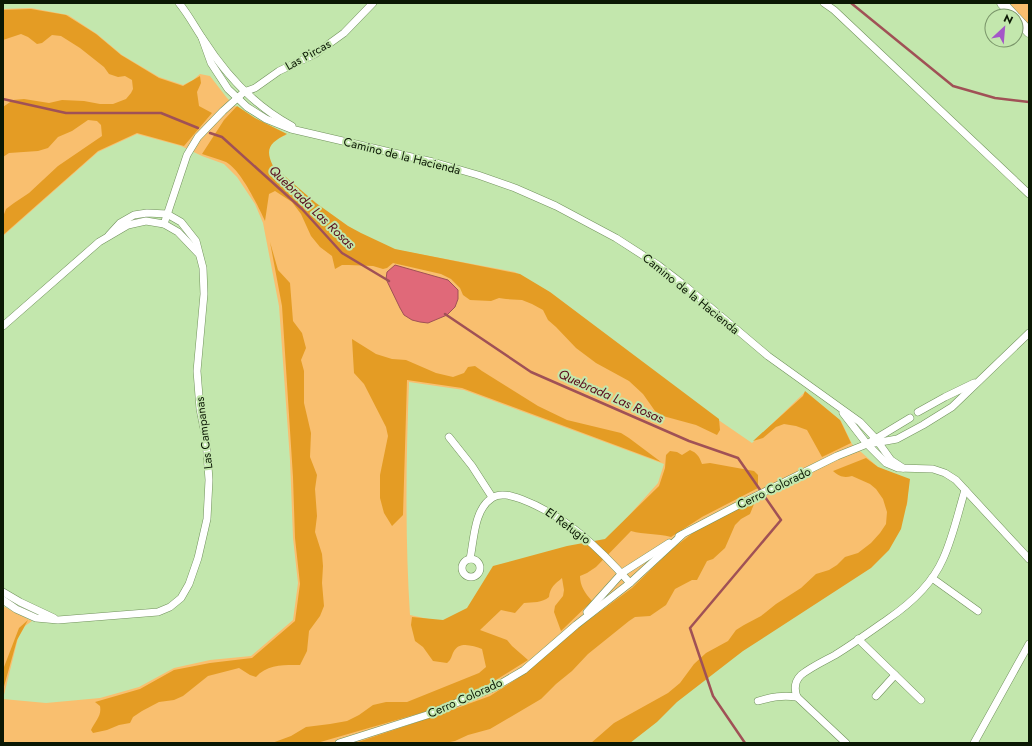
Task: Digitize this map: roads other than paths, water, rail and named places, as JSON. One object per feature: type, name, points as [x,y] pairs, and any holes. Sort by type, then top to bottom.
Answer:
[{"type":"street","name":"Camino de la Hacienda","points":[[179,3],[192,20],[202,38],[219,62],[244,92],[263,108],[300,131]]},
{"type":"street","name":"Las Pircas","points":[[236,98],[244,92],[255,88],[279,71],[315,54],[344,33],[373,3]]},
{"type":"street","points":[[824,3],[834,10],[1029,194]]},
{"type":"street","name":"Camino de la Hacienda","points":[[202,38],[216,72],[236,98],[266,119],[283,127],[459,169],[515,188],[577,216],[616,238],[658,265],[699,297],[768,356],[860,422],[878,441],[892,460],[903,468]]},
{"type":"street","points":[[164,224],[187,155],[198,137],[236,98]]},
{"type":"street","points":[[109,235],[120,222],[134,215],[147,213],[167,214]]},
{"type":"street","name":"Las Campanas","points":[[3,600],[16,609],[36,618],[58,620],[158,612],[170,607],[181,598],[189,584],[198,558],[206,519],[209,480],[206,439],[200,409],[197,372],[204,294],[201,256],[196,241],[181,222],[167,214]]},
{"type":"street","points":[[3,326],[66,270],[109,235],[128,224],[146,221],[164,224],[178,232],[201,256]]},
{"type":"street","name":"Cerro Colorado","points":[[576,625],[622,573],[682,535],[748,500],[837,456],[867,444],[897,439],[952,407],[1029,333]]},
{"type":"street","name":"Cerro Colorado","points":[[918,412],[945,396],[980,380]]},
{"type":"street","points":[[926,408],[934,418]]},
{"type":"street","name":"Camino de la Hacienda","points":[[840,409],[867,444],[886,463],[893,467],[933,469],[945,472],[956,480],[1029,559]]},
{"type":"street","name":"Cerro Colorado","points":[[878,441],[910,418]]},
{"type":"street","points":[[449,437],[472,466],[492,497],[483,506],[478,514],[470,559]]},
{"type":"street","points":[[796,697],[794,689],[801,676],[899,612],[919,594],[932,578],[947,550],[965,490]]},
{"type":"street","name":"El Refugio","points":[[492,497],[508,495],[540,506],[566,522],[582,534],[622,573],[630,583]]},
{"type":"street","name":"Cerro Colorado","points":[[339,743],[427,716],[495,687],[524,670],[576,625],[630,583],[682,535]]},
{"type":"street","points":[[932,578],[978,611]]},
{"type":"street","points":[[3,592],[10,597],[58,620]]},
{"type":"street","points":[[858,639],[921,700]]},
{"type":"street","points":[[974,743],[1029,644]]},
{"type":"street","points":[[876,696],[895,675]]},
{"type":"street","points":[[758,701],[786,695],[796,697],[846,743]]},
{"type":"waterway","points":[[851,3],[953,86],[995,98],[1029,102]]},
{"type":"waterway","name":"Quebrada Las Rosas","points":[[3,99],[66,113],[161,113],[198,128]]},
{"type":"waterway","name":"Quebrada Las Rosas","points":[[210,133],[222,137],[302,209],[342,253],[389,281]]},
{"type":"waterway","name":"Quebrada Las Rosas","points":[[445,314],[531,372],[689,441],[738,458],[781,520],[690,628],[713,696],[745,743]]}]
